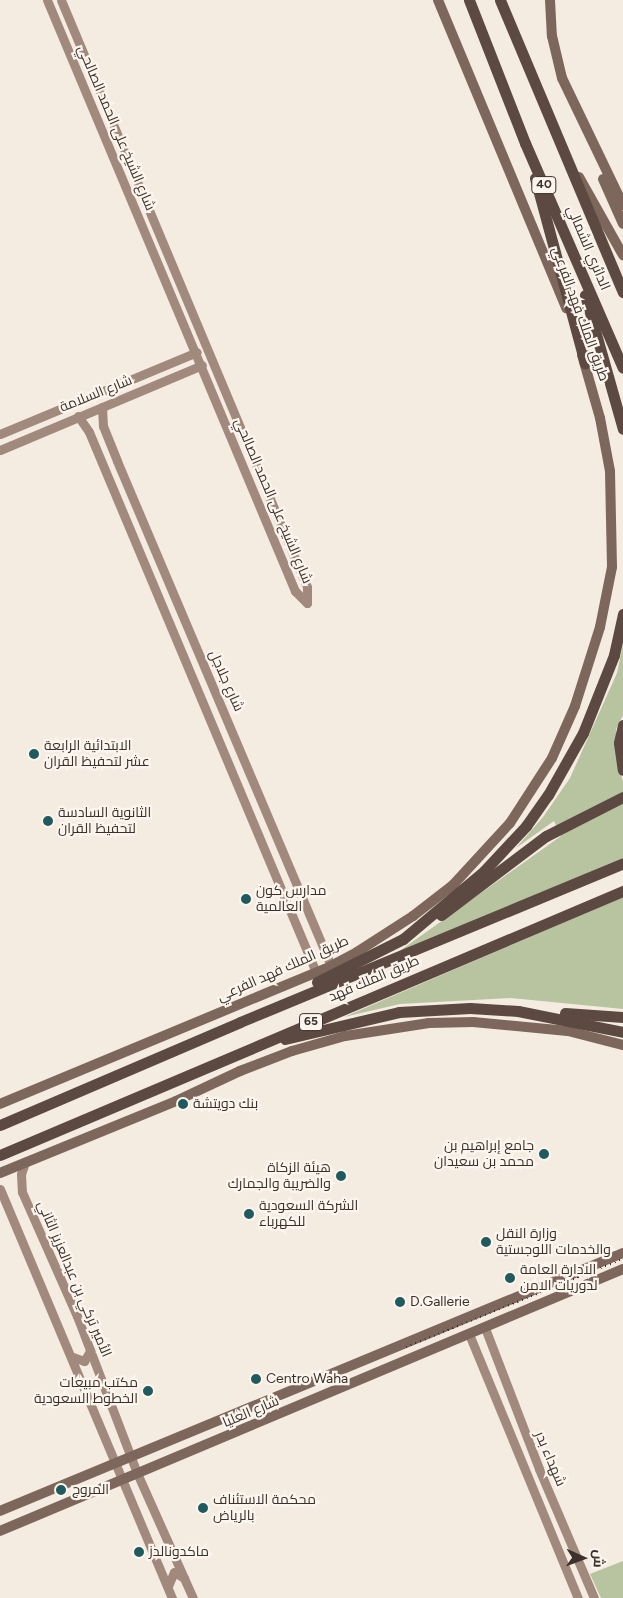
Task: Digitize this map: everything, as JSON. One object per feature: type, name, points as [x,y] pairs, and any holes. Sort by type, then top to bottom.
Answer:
[{"type":"highway","name":"الدائري الشمالي","points":[[469,0],[525,143],[623,368]]},
{"type":"highway","name":"الدائري الشمالي","points":[[500,0],[622,289]]},
{"type":"highway","points":[[525,143],[584,363]]},
{"type":"highway","points":[[567,236],[623,429]]},
{"type":"highway","points":[[403,939],[484,871],[526,826],[548,795],[598,701],[614,655],[623,614]]},
{"type":"highway","points":[[623,726],[619,743],[623,770]]},
{"type":"highway","points":[[240,1022],[403,939],[455,907],[546,836],[623,798]]},
{"type":"highway","name":"طريق الملك فهد","points":[[0,1125],[240,1022],[623,863]]},
{"type":"highway","name":"طريق الملك فهد","points":[[0,1155],[623,891]]},
{"type":"highway","points":[[244,1050],[399,1012],[470,1008],[623,1017]]},
{"type":"highway","points":[[518,1011],[623,1032]]},
{"type":"highway","points":[[0,1118],[68,1096]]},
{"type":"highway","points":[[0,1164],[85,1120]]},
{"type":"main road","name":"طريق الملك فهد الفرعي","points":[[0,1104],[316,970],[331,966],[413,916],[453,885],[510,823],[552,758],[575,706],[600,627],[612,558],[610,472],[600,418],[584,363],[541,246],[438,0]]},
{"type":"main road","points":[[550,0],[552,36],[562,78],[623,224]]},
{"type":"main road","points":[[562,78],[623,206]]},
{"type":"main road","points":[[565,152],[623,255]]},
{"type":"main road","points":[[0,1172],[176,1101],[248,1068],[345,1036],[429,1023],[473,1022],[568,1032],[623,1045]]},
{"type":"main road","name":"شارع العليا","points":[[0,1511],[114,1462],[623,1253]]},
{"type":"main road","name":"شارع العليا","points":[[0,1531],[124,1485],[137,1474],[623,1269]]},
{"type":"street","name":"شارع الشيخ على الحمد الصالحي","points":[[47,0],[202,365],[295,591],[307,602],[307,586],[61,0]]},
{"type":"street","points":[[0,434],[196,352]]},
{"type":"street","points":[[169,363],[176,368],[173,377]]},
{"type":"street","name":"شارع السلامة","points":[[0,450],[202,365]]},
{"type":"street","name":"شارع جلاجل","points":[[102,407],[107,437],[331,966]]},
{"type":"street","points":[[78,416],[93,442],[303,944],[316,970]]},
{"type":"street","points":[[93,442],[98,435],[107,437]]},
{"type":"street","points":[[189,673],[201,676],[205,667]]},
{"type":"street","points":[[195,687],[202,680],[212,683]]},
{"type":"street","points":[[303,944],[312,944],[318,936]]},
{"type":"street","name":"الأمير تركي بن عبدالعزيز الثاني","points":[[25,1162],[21,1174],[22,1192],[90,1351],[132,1455],[137,1474],[193,1598]]},
{"type":"street","points":[[0,1189],[18,1226],[73,1357],[114,1462],[172,1598]]},
{"type":"street","points":[[18,1226],[13,1208],[18,1204],[23,1205],[36,1222]]},
{"type":"street","name":"شهداء بدر","points":[[485,1328],[502,1378],[593,1597]]},
{"type":"street","name":"شهداء بدر","points":[[469,1334],[578,1598]]},
{"type":"street","points":[[479,1357],[484,1350],[492,1351]]},
{"type":"street","points":[[73,1357],[84,1361],[90,1351]]},
{"type":"street","points":[[489,1380],[502,1378]]},
{"type":"street","points":[[124,1485],[129,1481],[142,1484]]},
{"type":"street","points":[[168,1587],[174,1572],[185,1578]]},
{"type":"green space","points":[[623,645],[623,715],[616,729],[617,762],[623,781],[623,858],[394,955],[561,836],[554,821],[516,848],[543,817],[570,778],[617,673]]},
{"type":"green space","points":[[623,897],[623,1009],[511,998],[400,1004],[344,1017]]},
{"type":"green space","points":[[623,1561],[623,1598],[601,1598],[590,1574]]},
{"type":"railway","points":[[406,1347],[623,1259]]},
{"type":"place","name":"الابتدائية الرابعة عشر لتحفيظ القران","points":[[34,754]]},
{"type":"place","name":"الثانوية السادسة لتحفيظ القران","points":[[48,821]]},
{"type":"place","name":"مدارس كون العالمية","points":[[246,899]]},
{"type":"place","name":"بنك دويتشة","points":[[183,1104]]},
{"type":"place","name":"جامع إبراهيم بن محمد بن سعيدان","points":[[544,1154]]},
{"type":"place","name":"هيئة الزكاة والضريبة والجمارك","points":[[341,1176]]},
{"type":"place","name":"الشركة السعودية للكهرباء","points":[[249,1214]]},
{"type":"place","name":"وزارة النقل والخدمات اللوجستية","points":[[486,1242]]},
{"type":"place","name":"الادارة العامة لدوريات الامن","points":[[510,1278]]},
{"type":"place","name":"D.Gallerie","points":[[400,1302]]},
{"type":"place","name":"Centro Waha","points":[[256,1379]]},
{"type":"place","name":"مكتب مبيعات الخطوط السعودية","points":[[148,1391]]},
{"type":"place","name":"المروج","points":[[61,1490]]},
{"type":"place","name":"محكمة الاستئناف بالرياض","points":[[203,1508]]},
{"type":"place","name":"ماكدونالدز","points":[[139,1552]]}]
